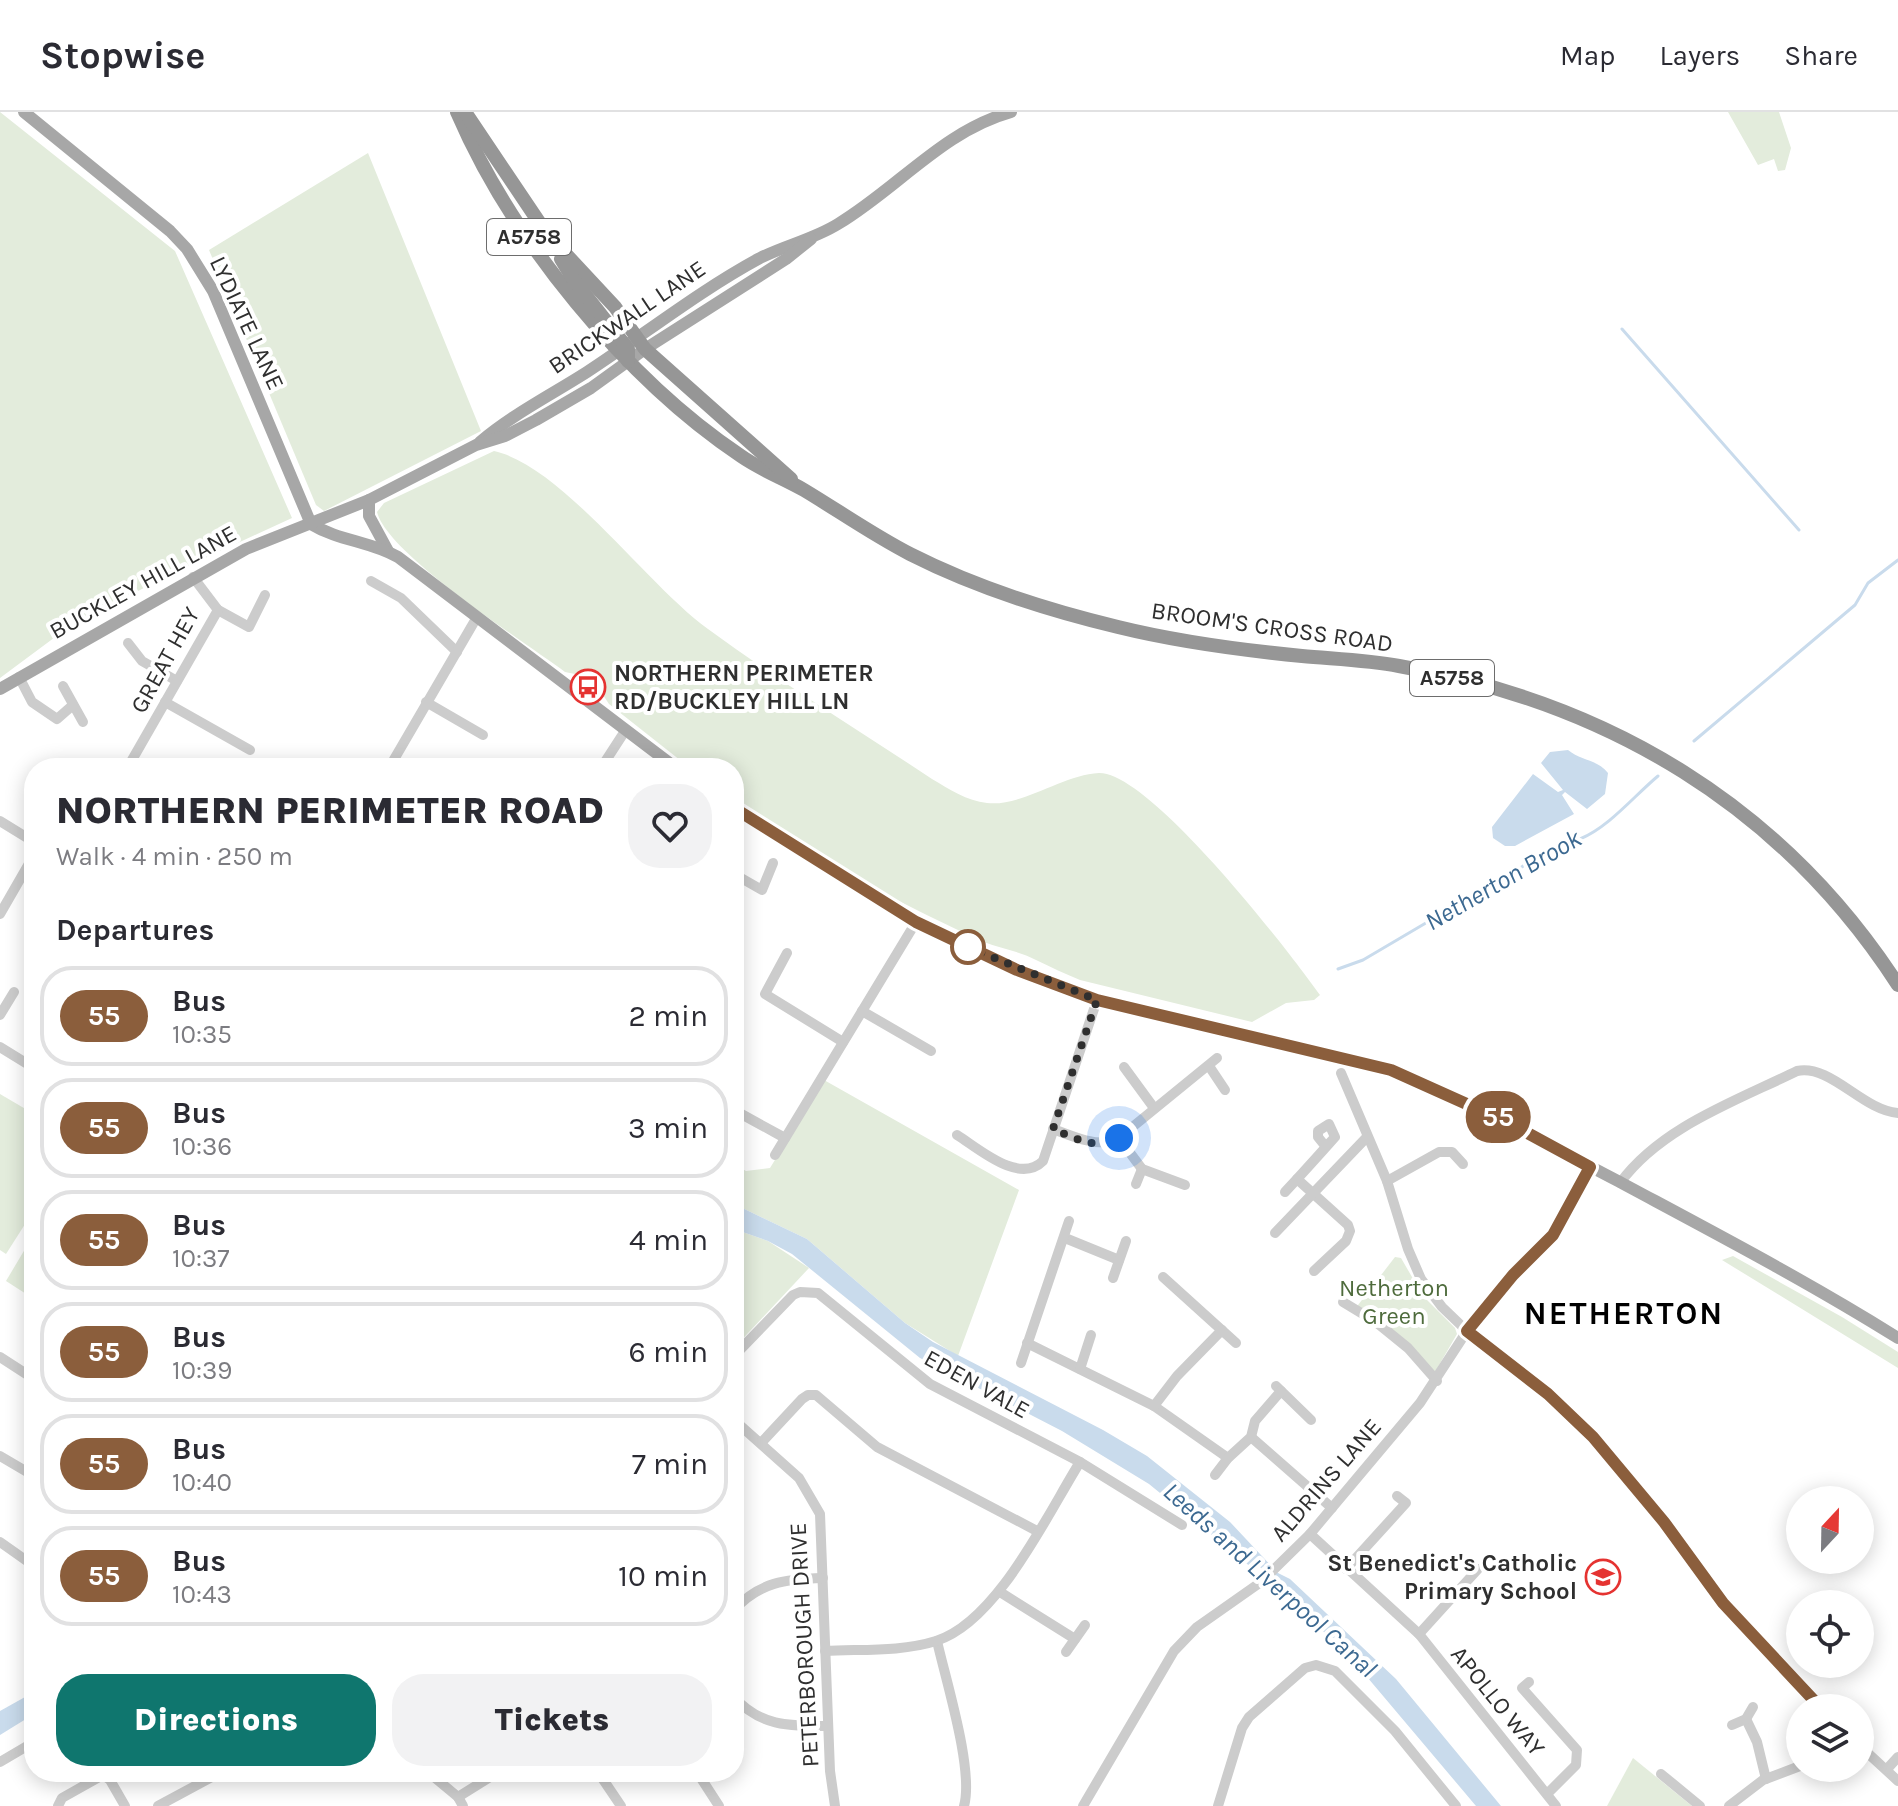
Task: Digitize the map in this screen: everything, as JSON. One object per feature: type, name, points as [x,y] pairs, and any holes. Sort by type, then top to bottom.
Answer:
[{"type":"highway","name":"BROOM'S CROSS ROAD","points":[[457,112],[483,164],[517,220],[560,279],[630,349],[800,488],[911,554],[1050,609],[1189,642],[1397,666],[1502,689],[1596,723],[1703,783],[1765,832],[1831,896],[1898,985]]},
{"type":"highway","name":"A5758","points":[[465,112],[547,234],[573,279],[630,349]]},
{"type":"main road","name":"LYDIATE LANE","points":[[24,112],[170,231],[187,249],[213,291],[311,524]]},
{"type":"main road","name":"BRICKWALL LANE","points":[[311,524],[369,500],[476,445],[502,423],[786,259],[811,239],[887,191],[958,134],[1011,112]]},
{"type":"main road","points":[[369,500],[369,516],[388,551]]},
{"type":"main road","points":[[311,524],[335,536],[388,551],[662,758]]},
{"type":"main road","name":"BUCKLEY HILL LANE","points":[[0,689],[193,577],[246,549],[311,524]]},
{"type":"main road","points":[[744,813],[916,922],[1017,970],[1097,1000],[1391,1070],[1497,1117],[1733,1242],[1898,1338]]},
{"type":"street","name":"GREAT HEY","points":[[134,758],[218,610],[193,577]]},
{"type":"street","points":[[371,581],[401,598],[457,652]]},
{"type":"street","points":[[218,610],[249,627],[265,595]]},
{"type":"street","points":[[395,758],[477,617]]},
{"type":"street","points":[[128,643],[136,656],[149,660],[177,681]]},
{"type":"street","points":[[19,677],[32,702],[57,719],[73,705]]},
{"type":"street","points":[[63,686],[83,722]]},
{"type":"street","points":[[165,702],[250,750]]},
{"type":"street","points":[[426,702],[483,735]]},
{"type":"street","points":[[607,758],[625,731]]},
{"type":"street","points":[[0,821],[24,836]]},
{"type":"street","points":[[744,880],[762,890],[773,863]]},
{"type":"street","points":[[0,914],[24,872]]},
{"type":"street","points":[[775,1155],[916,922]]},
{"type":"street","points":[[787,953],[765,994],[843,1042]]},
{"type":"street","points":[[0,1015],[14,992]]},
{"type":"street","points":[[957,1135],[1004,1164],[1022,1169],[1037,1167],[1043,1161],[1097,1000]]},
{"type":"street","points":[[862,1011],[931,1051]]},
{"type":"street","points":[[0,1047],[24,1062]]},
{"type":"street","points":[[1053,1129],[1100,1144],[1114,1142],[1213,1062],[1225,1090]]},
{"type":"street","points":[[1124,1067],[1154,1108]]},
{"type":"street","points":[[1620,1183],[1631,1168],[1653,1149],[1711,1113],[1805,1070],[1821,1074],[1879,1110],[1898,1113]]},
{"type":"street","points":[[1341,1073],[1387,1181],[1408,1249],[1421,1279],[1442,1307],[1467,1331],[1548,1394],[1593,1437],[1664,1522],[1723,1603],[1808,1694]]},
{"type":"street","points":[[744,1115],[785,1138]]},
{"type":"street","points":[[1275,1233],[1367,1137]]},
{"type":"street","points":[[1119,1138],[1142,1169],[1185,1185]]},
{"type":"street","points":[[1285,1192],[1326,1147]]},
{"type":"street","points":[[1387,1181],[1439,1152],[1452,1152],[1463,1164]]},
{"type":"street","points":[[1343,1302],[1408,1348],[1437,1381],[1467,1331],[1513,1275],[1553,1235],[1590,1167]]},
{"type":"street","points":[[1136,1184],[1142,1169]]},
{"type":"street","points":[[1297,1179],[1348,1225],[1350,1231],[1346,1241],[1314,1271]]},
{"type":"street","points":[[1021,1363],[1069,1221]]},
{"type":"street","points":[[1065,1238],[1119,1260]]},
{"type":"street","points":[[1113,1278],[1126,1241]]},
{"type":"street","points":[[1163,1277],[1236,1343]]},
{"type":"street","name":"EDEN VALE","points":[[744,1346],[793,1295],[800,1292],[818,1293],[930,1384],[1080,1462],[1182,1525]]},
{"type":"street","points":[[1154,1406],[1177,1376],[1222,1330]]},
{"type":"street","points":[[1080,1369],[1091,1335]]},
{"type":"street","points":[[1027,1343],[1154,1406],[1228,1458]]},
{"type":"street","points":[[0,1357],[24,1373]]},
{"type":"street","name":"ALDRINS LANE","points":[[1083,1806],[1174,1651],[1197,1627],[1261,1582],[1310,1534],[1437,1381]]},
{"type":"street","points":[[1215,1475],[1251,1437],[1255,1421],[1278,1388],[1311,1420]]},
{"type":"street","points":[[761,1443],[802,1399],[816,1395],[877,1447],[1037,1531]]},
{"type":"street","name":"PETERBOROUGH DRIVE","points":[[744,1429],[799,1478],[816,1502],[822,1527],[827,1726],[835,1806]]},
{"type":"street","points":[[1251,1437],[1332,1508]]},
{"type":"street","points":[[0,1456],[24,1470]]},
{"type":"street","points":[[825,1651],[906,1647],[937,1641],[973,1620],[1000,1592],[1080,1462]]},
{"type":"street","points":[[1346,1569],[1406,1503],[1397,1496]]},
{"type":"street","name":"APOLLO WAY","points":[[1310,1534],[1419,1634],[1556,1806]]},
{"type":"street","points":[[0,1542],[24,1559]]},
{"type":"street","name":"APOLLO WAY","points":[[1419,1634],[1478,1569]]},
{"type":"street","points":[[744,1600],[756,1589],[770,1583],[823,1578]]},
{"type":"street","points":[[1000,1592],[1075,1639]]},
{"type":"street","points":[[1066,1652],[1085,1625]]},
{"type":"street","points":[[937,1641],[962,1753],[967,1794],[964,1806]]},
{"type":"street","points":[[1218,1806],[1249,1717],[1305,1668],[1316,1665],[1335,1671],[1395,1731],[1456,1806]]},
{"type":"street","name":"APOLLO WAY","points":[[1529,1682],[1522,1688],[1577,1750],[1578,1759],[1548,1793]]},
{"type":"street","points":[[744,1706],[776,1725],[827,1726]]},
{"type":"street","points":[[1732,1725],[1746,1719],[1753,1707]]},
{"type":"street","points":[[1746,1719],[1757,1742],[1766,1779]]},
{"type":"street","points":[[0,1762],[24,1748]]},
{"type":"street","points":[[1887,1769],[1898,1757]]},
{"type":"street","points":[[1874,1758],[1898,1781]]},
{"type":"street","points":[[1729,1806],[1766,1779],[1786,1771]]},
{"type":"street","points":[[1661,1774],[1700,1806]]},
{"type":"street","points":[[58,1806],[62,1798],[91,1782]]},
{"type":"street","points":[[111,1782],[125,1806]]},
{"type":"street","points":[[158,1806],[193,1782]]},
{"type":"street","points":[[439,1782],[460,1802],[485,1782]]},
{"type":"street","points":[[602,1782],[618,1806]]},
{"type":"street","points":[[703,1782],[719,1806]]},
{"type":"green space","points":[[0,112],[175,251],[292,518],[175,572],[70,626],[0,678]]},
{"type":"green space","points":[[1728,112],[1779,112],[1791,148],[1785,170],[1778,171],[1774,159],[1758,165]]},
{"type":"green space","points":[[368,153],[481,431],[324,511],[316,505],[209,250]]},
{"type":"green space","points":[[494,451],[520,461],[576,502],[658,585],[708,629],[791,687],[932,779],[965,797],[1000,803],[1085,775],[1099,773],[1122,780],[1151,801],[1217,867],[1320,995],[1314,1000],[1286,1003],[1252,1022],[1080,980],[1024,954],[984,942],[919,911],[824,859],[744,807],[744,758],[677,758],[609,704],[595,683],[565,672],[460,597],[405,551],[386,530],[377,512],[384,503]]},
{"type":"green space","points":[[824,1080],[1019,1190],[958,1356],[905,1323],[807,1239],[744,1209],[744,1170],[770,1168]]},
{"type":"green space","points":[[0,1094],[24,1108],[24,1226],[6,1254],[0,1250]]},
{"type":"green space","points":[[744,1233],[768,1241],[809,1268],[744,1337]]},
{"type":"green space","points":[[24,1251],[24,1293],[6,1281]]},
{"type":"green space","points":[[1733,1256],[1898,1352],[1898,1368],[1722,1260]]},
{"type":"green space","name":"Netherton Green","points":[[1395,1257],[1401,1258],[1423,1296],[1455,1328],[1457,1334],[1435,1372],[1355,1309]]},
{"type":"green space","points":[[1633,1758],[1692,1806],[1607,1806]]},
{"type":"water","points":[[1568,750],[1599,765],[1608,773],[1605,794],[1587,809],[1565,792],[1562,795],[1574,814],[1515,846],[1505,846],[1493,838],[1492,827],[1533,774],[1558,792],[1563,790],[1541,763],[1550,752]]},
{"type":"water","points":[[744,1209],[807,1239],[905,1323],[933,1342],[1147,1456],[1230,1522],[1278,1573],[1290,1579],[1396,1679],[1501,1806],[1476,1806],[1362,1671],[1259,1566],[1252,1568],[1149,1484],[1062,1431],[920,1358],[792,1254],[744,1233]]},
{"type":"water","points":[[24,1698],[24,1720],[0,1735],[0,1711]]},
{"type":"waterway","points":[[1622,329],[1799,530]]},
{"type":"waterway","name":"Netherton Brook","points":[[1694,741],[1855,605],[1868,583],[1898,560]]},
{"type":"waterway","name":"Netherton Brook","points":[[1338,969],[1363,960],[1453,907],[1465,905],[1550,848],[1591,834],[1658,776]]},
{"type":"bus line","name":"55","points":[[744,815],[916,922],[1017,970],[1097,1000],[1391,1070],[1435,1087],[1509,1123],[1590,1167],[1553,1235],[1513,1275],[1467,1331],[1548,1394],[1593,1437],[1664,1522],[1723,1603],[1807,1694]]},
{"type":"place","name":"NORTHERN PERIMETER RD/BUCKLEY HILL LN","points":[[588,687]]},
{"type":"place","name":"St Benedict's Catholic Primary School","points":[[1603,1577]]},
{"type":"district","name":"NETHERTON","points":[[1624,1313]]},
{"type":"route","points":[[968,947],[1017,970],[1097,1000],[1053,1129],[1100,1144],[1119,1138]]},
{"type":"water label","name":"Leeds and Liverpool Canal","points":[[1270,1580]]}]
